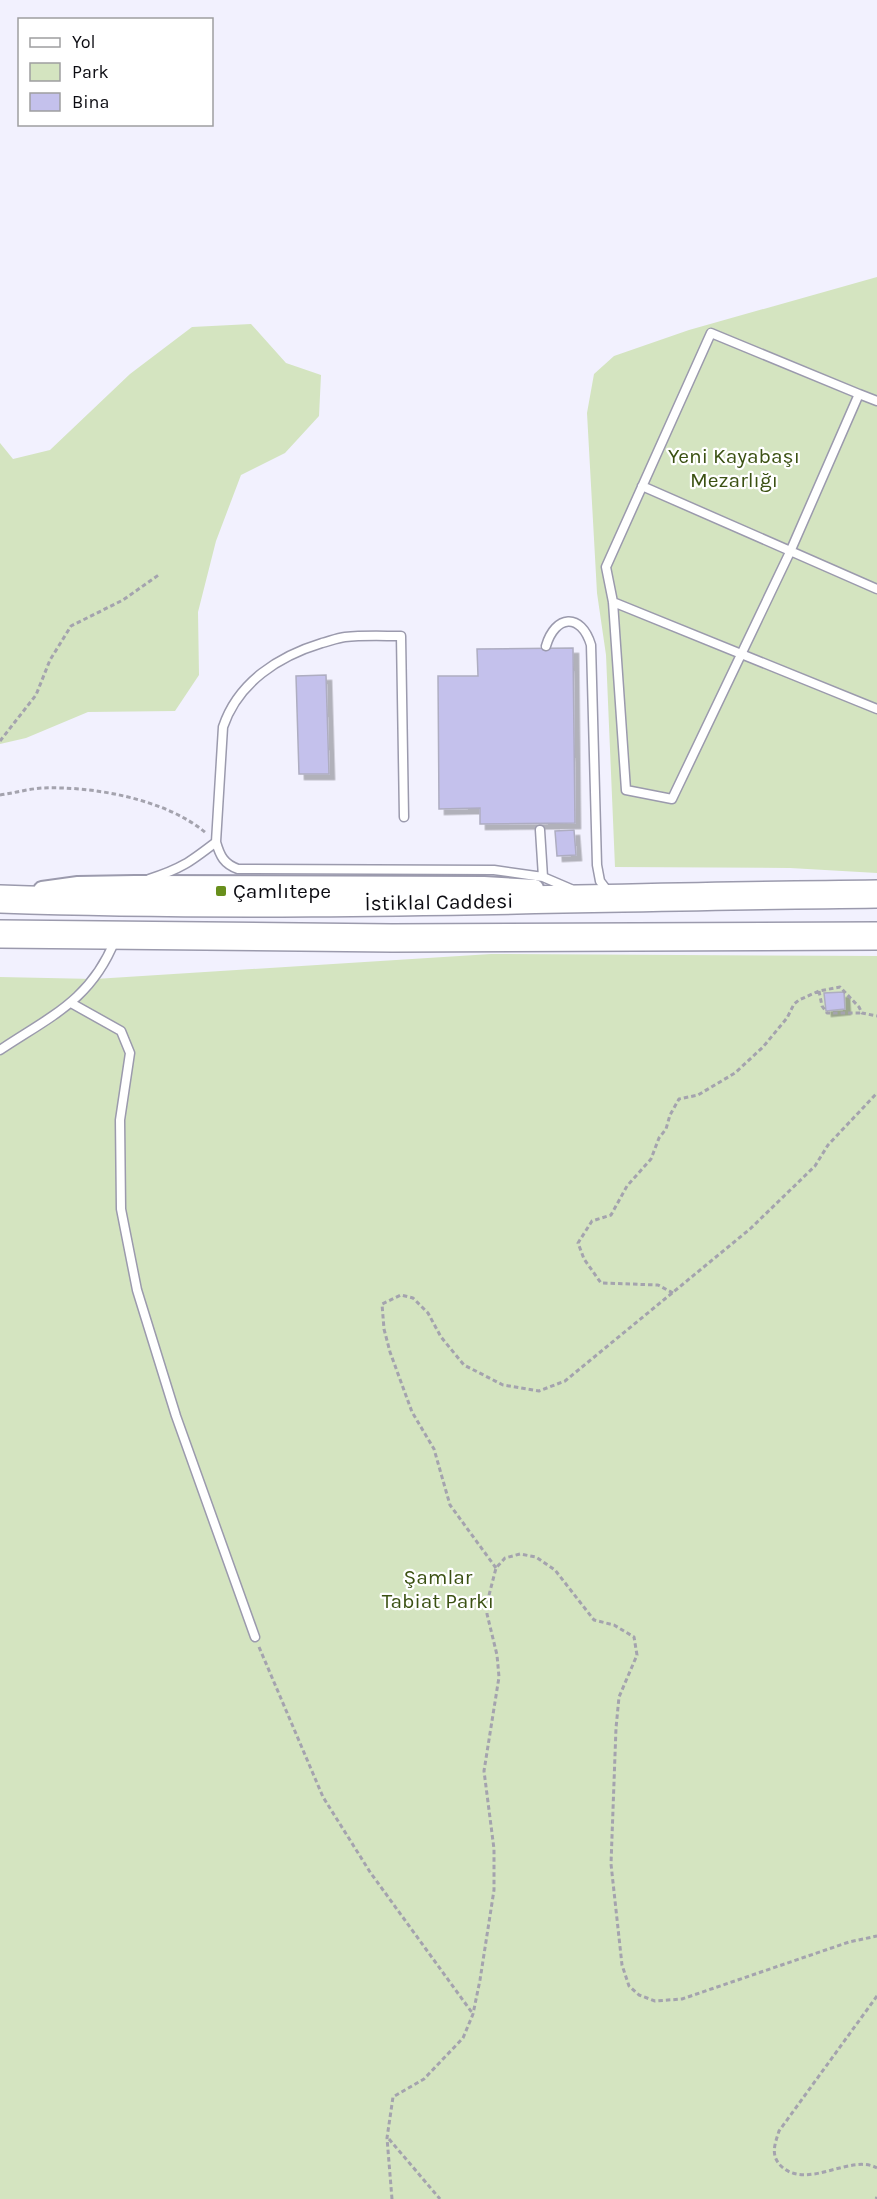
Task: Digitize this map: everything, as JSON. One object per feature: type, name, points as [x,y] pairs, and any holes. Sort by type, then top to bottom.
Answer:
[{"type":"main road","name":"İstiklal Caddesi","points":[[0,897],[150,902],[403,903],[877,894]]},
{"type":"main road","name":"İstiklal Caddesi","points":[[0,934],[116,937],[392,938],[877,936]]},
{"type":"street","points":[[0,897],[78,885],[484,885],[574,891],[616,899]]},
{"type":"lane","points":[[859,394],[790,552],[672,800],[626,790],[613,603],[606,567],[711,333],[877,401]]},
{"type":"lane","points":[[642,486],[877,589]]},
{"type":"lane","points":[[613,603],[877,709]]},
{"type":"lane","points":[[546,646],[549,636],[558,626],[564,622],[574,621],[587,632],[591,645],[597,865],[600,880],[616,899]]},
{"type":"lane","points":[[404,817],[401,636],[344,637],[310,647],[275,663],[255,678],[227,714],[223,727],[216,842],[222,859],[230,866],[238,869],[494,870],[543,877],[574,891]]},
{"type":"lane","points":[[540,830],[543,877]]},
{"type":"lane","points":[[135,884],[178,870],[192,862],[216,842]]},
{"type":"lane","points":[[0,1050],[71,1003],[95,979],[116,937]]},
{"type":"lane","points":[[71,1003],[121,1031],[130,1053],[120,1120],[122,1209],[138,1290],[176,1416],[255,1637]]},
{"type":"path","points":[[0,741],[36,695],[50,660],[71,626],[123,600],[160,574]]},
{"type":"path","points":[[0,795],[41,788],[105,792],[184,817],[216,842]]},
{"type":"path","points":[[673,1293],[658,1285],[602,1283],[584,1259],[578,1243],[592,1221],[611,1215],[627,1186],[651,1159],[679,1099],[698,1095],[728,1079],[763,1047],[787,1018],[794,1004],[819,991],[840,987],[859,1007],[861,1013]]},
{"type":"path","points":[[819,991],[822,1006],[827,1013],[861,1013],[877,1016]]},
{"type":"path","points":[[496,1568],[450,1505],[434,1449],[412,1412],[390,1353],[384,1329],[382,1304],[401,1295],[413,1298],[428,1313],[441,1337],[464,1365],[503,1385],[539,1391],[565,1381],[766,1213],[815,1166],[828,1145],[877,1093]]},
{"type":"path","points":[[392,2199],[387,2138],[393,2097],[424,2079],[464,2038],[473,2014],[494,1890],[494,1849],[484,1771],[499,1677],[497,1655],[487,1614],[488,1599],[496,1568],[505,1558],[520,1554],[536,1557],[555,1570],[594,1620],[614,1625],[634,1637],[638,1655],[619,1697],[611,1864],[622,1965],[629,1986],[639,1995],[655,2001],[682,1999],[849,1942],[877,1936]]},
{"type":"path","points":[[255,1637],[323,1797],[370,1872],[473,2014]]},
{"type":"path","points":[[877,1996],[779,2131],[774,2148],[774,2159],[784,2169],[798,2175],[836,2170],[852,2165],[872,2165],[877,2168]]},
{"type":"path","points":[[387,2138],[440,2199]]},
{"type":"green space","name":"Yeni Kayabaşı Mezarlığı","points":[[877,277],[877,873],[790,868],[615,867],[606,655],[597,593],[587,413],[594,374],[614,356],[689,330]]},
{"type":"green space","points":[[251,324],[286,363],[321,375],[319,416],[285,453],[241,475],[216,541],[198,612],[199,675],[175,711],[88,712],[26,738],[0,744],[0,443],[13,459],[50,450],[130,374],[192,327]]},
{"type":"green space","name":"Şamlar Tabiat Parkı","points":[[491,954],[877,956],[877,2199],[0,2199],[0,977],[95,979]]},
{"type":"building","points":[[573,648],[575,823],[480,824],[480,808],[439,809],[438,676],[478,676],[477,649]]},
{"type":"building","points":[[326,675],[329,774],[299,774],[296,676]]},
{"type":"building","points":[[574,830],[576,855],[557,856],[555,831]]},
{"type":"building","points":[[844,992],[845,1009],[826,1011],[824,993]]},
{"type":"place","name":"Çamlıtepe","points":[[221,891]]}]
